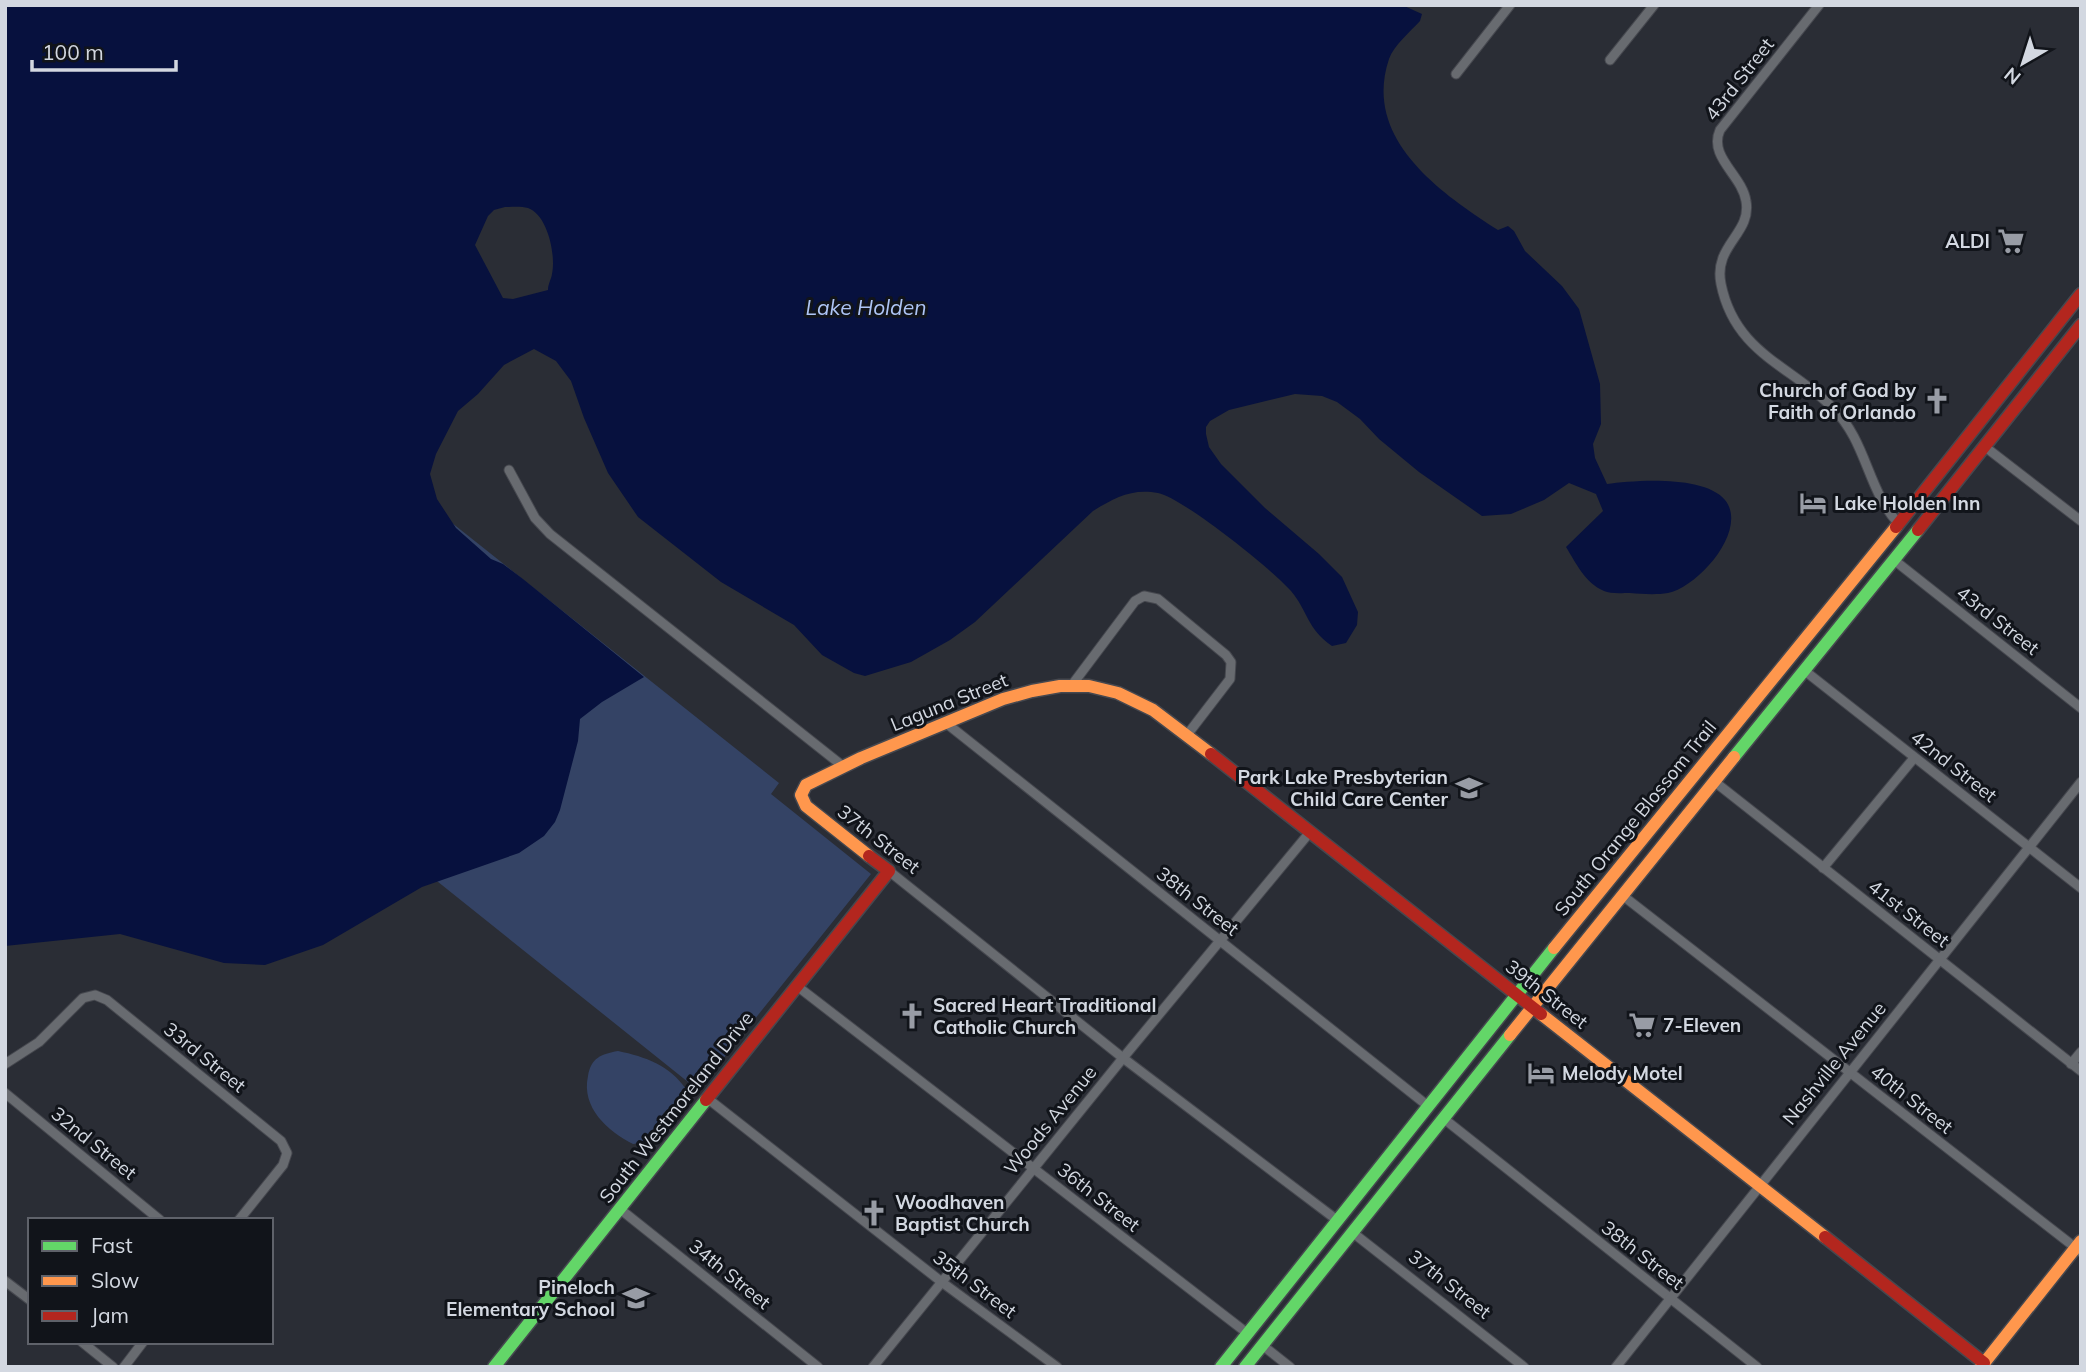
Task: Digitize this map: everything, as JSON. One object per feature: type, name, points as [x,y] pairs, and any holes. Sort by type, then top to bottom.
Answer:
[{"type":"main road","name":"South Orange Blossom Trail","points":[[1226,1363],[1517,994],[2081,294]]},
{"type":"main road","points":[[2079,330],[2081,310]]},
{"type":"main road","points":[[2046,369],[2055,351],[2053,329]]},
{"type":"main road","name":"South Orange Blossom Trail","points":[[1245,1367],[2079,330]]},
{"type":"main road","name":"Laguna Street","points":[[844,767],[1004,699],[1043,686],[1072,685]]},
{"type":"main road","name":"39th Street","points":[[1072,685],[1100,688],[1126,696],[1147,706],[1187,735],[1760,1185],[1983,1365]]},
{"type":"main road","points":[[1714,782],[1712,763],[1718,747]]},
{"type":"main road","name":"37th Street","points":[[844,767],[806,785],[803,789],[803,800],[812,812],[890,871]]},
{"type":"main road","name":"South Westmoreland Drive","points":[[494,1367],[890,871]]},
{"type":"main road","points":[[1983,1365],[2079,1247]]},
{"type":"street","points":[[1456,74],[1510,5]]},
{"type":"street","points":[[1610,60],[1654,5]]},
{"type":"street","name":"43rd Street","points":[[1819,5],[1720,130],[1716,139],[1716,147],[1746,198],[1747,213],[1741,228],[1726,248],[1719,270],[1728,309],[1743,335],[1833,407],[1861,447],[1881,500],[1898,523]]},
{"type":"street","points":[[1984,446],[2081,521]]},
{"type":"street","points":[[509,470],[535,518],[550,534],[844,767]]},
{"type":"street","name":"43rd Street","points":[[1894,561],[2081,708]]},
{"type":"street","points":[[1072,685],[1135,601],[1144,596],[1158,599],[1231,662],[1230,678],[1187,735]]},
{"type":"street","name":"42nd Street","points":[[1805,671],[2081,888]]},
{"type":"street","name":"38th Street","points":[[946,723],[1428,1106]]},
{"type":"street","points":[[1824,867],[1914,758]]},
{"type":"street","name":"41st Street","points":[[1714,782],[2081,1071]]},
{"type":"street","name":"Nashville Avenue","points":[[1616,1367],[2081,782]]},
{"type":"street","name":"Woods Avenue","points":[[873,1367],[1310,832]]},
{"type":"street","name":"37th Street","points":[[890,871],[1123,1058],[1337,1220]]},
{"type":"street","name":"40th Street","points":[[1622,895],[1849,1073],[2079,1247]]},
{"type":"street","name":"36th Street","points":[[797,986],[1247,1333]]},
{"type":"street","name":"33rd Street","points":[[5,1064],[39,1042],[83,998],[95,995],[107,1000],[281,1141],[287,1153],[283,1166],[241,1218]]},
{"type":"street","points":[[2071,1064],[2081,1052]]},
{"type":"street","name":"32nd Street","points":[[5,1093],[158,1218]]},
{"type":"street","name":"35th Street","points":[[707,1098],[943,1283],[1057,1367]]},
{"type":"street","name":"38th Street","points":[[1443,1118],[1757,1367]]},
{"type":"street","name":"34th Street","points":[[620,1209],[818,1367]]},
{"type":"street","name":"37th Street","points":[[1352,1232],[1524,1367]]},
{"type":"street","points":[[5,1281],[28,1298]]},
{"type":"street","points":[[84,1344],[113,1367]]},
{"type":"street","points":[[124,1367],[141,1344]]},
{"type":"street","points":[[1262,1345],[1290,1367]]},
{"type":"shaded area","points":[[437,511],[779,783],[771,794],[871,874],[698,1090],[257,737]]},
{"type":"shaded area","points":[[618,1051],[656,1063],[672,1074],[686,1089],[683,1098],[663,1114],[655,1135],[646,1142],[633,1144],[614,1132],[598,1117],[589,1098],[588,1076],[594,1061],[602,1055]]},
{"type":"water","name":"Lake Holden","points":[[5,5],[1402,5],[1422,14],[1420,21],[1398,44],[1389,59],[1384,88],[1387,114],[1397,139],[1412,161],[1453,199],[1498,230],[1508,226],[1514,231],[1525,251],[1562,286],[1579,309],[1600,384],[1601,424],[1593,444],[1595,458],[1607,484],[1669,481],[1702,486],[1725,500],[1731,512],[1730,526],[1717,555],[1706,569],[1680,589],[1659,594],[1607,592],[1586,578],[1566,547],[1603,511],[1596,494],[1569,483],[1544,500],[1511,514],[1482,516],[1419,472],[1337,402],[1322,396],[1295,394],[1229,410],[1210,421],[1206,434],[1209,447],[1221,464],[1265,508],[1342,577],[1358,612],[1357,625],[1346,643],[1332,646],[1324,640],[1317,633],[1297,598],[1281,581],[1248,552],[1187,507],[1158,493],[1140,492],[1116,498],[1093,511],[975,622],[950,640],[911,662],[865,676],[854,673],[822,655],[794,625],[721,582],[638,517],[608,473],[571,381],[556,361],[534,349],[504,365],[478,394],[458,411],[436,454],[430,474],[437,499],[456,528],[491,559],[503,564],[523,579],[644,677],[602,702],[580,719],[578,741],[560,810],[544,836],[519,853],[422,887],[323,945],[265,965],[224,963],[120,934],[5,946]],"holes":[[[505,207],[528,208],[541,219],[549,237],[553,257],[548,290],[513,299],[503,298],[475,245],[488,216],[494,210]]]},
{"type":"traffic: fast","points":[[1734,757],[1918,530]]},
{"type":"traffic: fast","points":[[1221,1367],[1554,948]]},
{"type":"traffic: fast","points":[[1245,1367],[1510,1035]]},
{"type":"traffic: fast","points":[[494,1367],[706,1100]]},
{"type":"traffic: slow","points":[[1554,948],[1896,527]]},
{"type":"traffic: slow","points":[[869,856],[806,806],[801,795],[806,785],[861,758],[1003,699],[1060,686],[1089,686],[1118,693],[1153,710],[1211,754]]},
{"type":"traffic: slow","points":[[1510,1035],[1734,757]]},
{"type":"traffic: slow","points":[[1541,1014],[1825,1237]]},
{"type":"traffic: slow","points":[[1981,1367],[2081,1241]]},
{"type":"traffic: jam","points":[[1896,527],[2081,294]]},
{"type":"traffic: jam","points":[[1918,530],[2081,325]]},
{"type":"traffic: jam","points":[[1211,754],[1541,1014]]},
{"type":"traffic: jam","points":[[706,1100],[889,871],[869,856]]},
{"type":"traffic: jam","points":[[1825,1237],[1984,1363]]},
{"type":"place","name":"ALDI","points":[[2011,241]]},
{"type":"place","name":"Church of God by Faith of Orlando","points":[[1937,401]]},
{"type":"place","name":"Lake Holden Inn","points":[[1813,503]]},
{"type":"place","name":"Park Lake Presbyterian Child Care Center","points":[[1469,788]]},
{"type":"place","name":"Sacred Heart Traditional Catholic Church","points":[[912,1016]]},
{"type":"place","name":"7-Eleven","points":[[1642,1025]]},
{"type":"place","name":"Melody Motel","points":[[1541,1073]]},
{"type":"place","name":"Woodhaven Baptist Church","points":[[874,1213]]},
{"type":"place","name":"Pineloch Elementary School","points":[[636,1298]]}]
